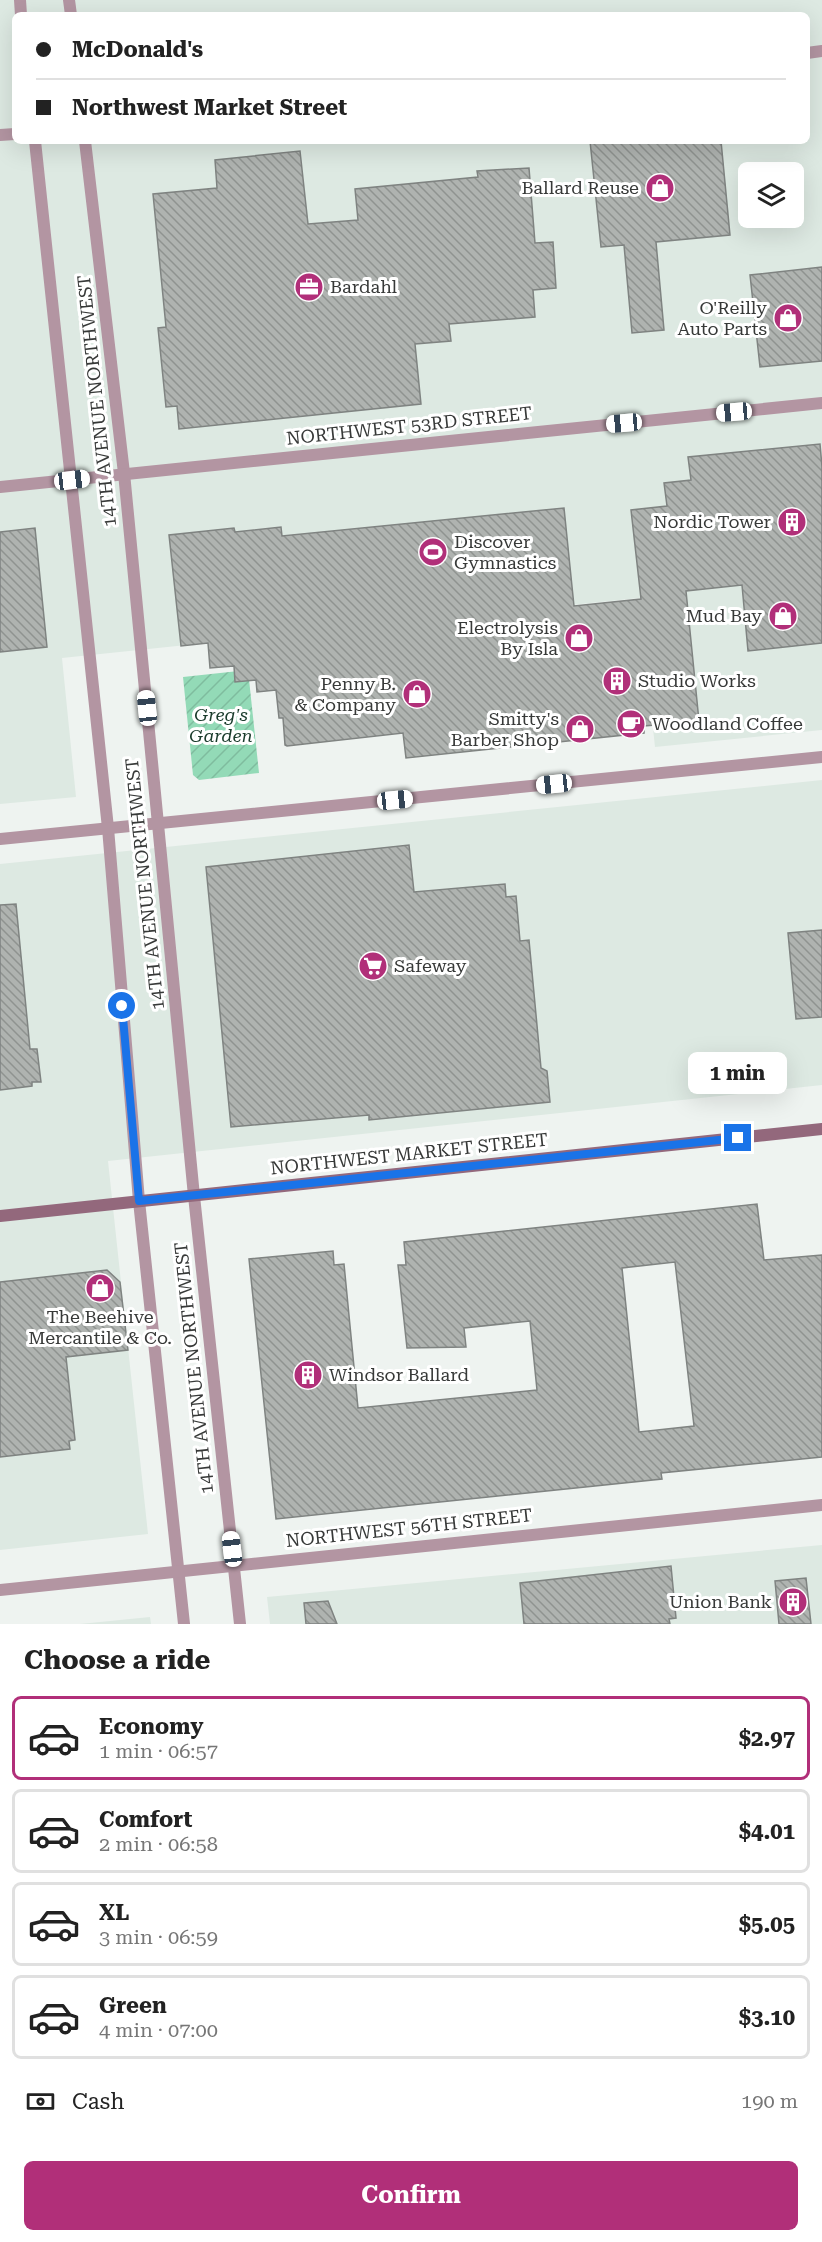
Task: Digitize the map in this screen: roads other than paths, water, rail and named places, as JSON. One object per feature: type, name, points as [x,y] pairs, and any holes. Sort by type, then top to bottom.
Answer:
[{"type":"main road","name":"NORTHWEST MARKET STREET","points":[[0,1216],[822,1129]]},
{"type":"street","name":"14TH AVENUE NORTHWEST","points":[[35,144],[108,828],[139,1201],[184,1624]]},
{"type":"street","name":"14TH AVENUE NORTHWEST","points":[[85,144],[124,473],[194,1196],[240,1624]]},
{"type":"street","name":"NORTHWEST 53RD STREET","points":[[0,487],[822,402]]},
{"type":"street","points":[[0,839],[822,757]]},
{"type":"street","name":"NORTHWEST 56TH STREET","points":[[0,1590],[822,1505]]},
{"type":"place","name":"Ballard Reuse","points":[[660,188]]},
{"type":"place","name":"Bardahl","points":[[309,287]]},
{"type":"place","name":"O'Reilly Auto Parts","points":[[788,318]]},
{"type":"place","name":"Nordic Tower","points":[[792,522]]},
{"type":"place","name":"Discover Gymnastics","points":[[433,552]]},
{"type":"place","name":"Mud Bay","points":[[783,616]]},
{"type":"place","name":"Electrolysis By Isla","points":[[579,638]]},
{"type":"place","name":"Studio Works","points":[[617,681]]},
{"type":"place","name":"Penny B. & Company","points":[[417,694]]},
{"type":"place","name":"Woodland Coffee","points":[[631,724]]},
{"type":"place","name":"Smitty's Barber Shop","points":[[580,729]]},
{"type":"place","name":"Safeway","points":[[373,966]]},
{"type":"place","name":"The Beehive Mercantile & Co.","points":[[100,1288]]},
{"type":"place","name":"Windsor Ballard","points":[[308,1375]]},
{"type":"place","name":"Union Bank","points":[[793,1602]]},
{"type":"park label","name":"Greg's Garden","points":[[221,725]]}]
